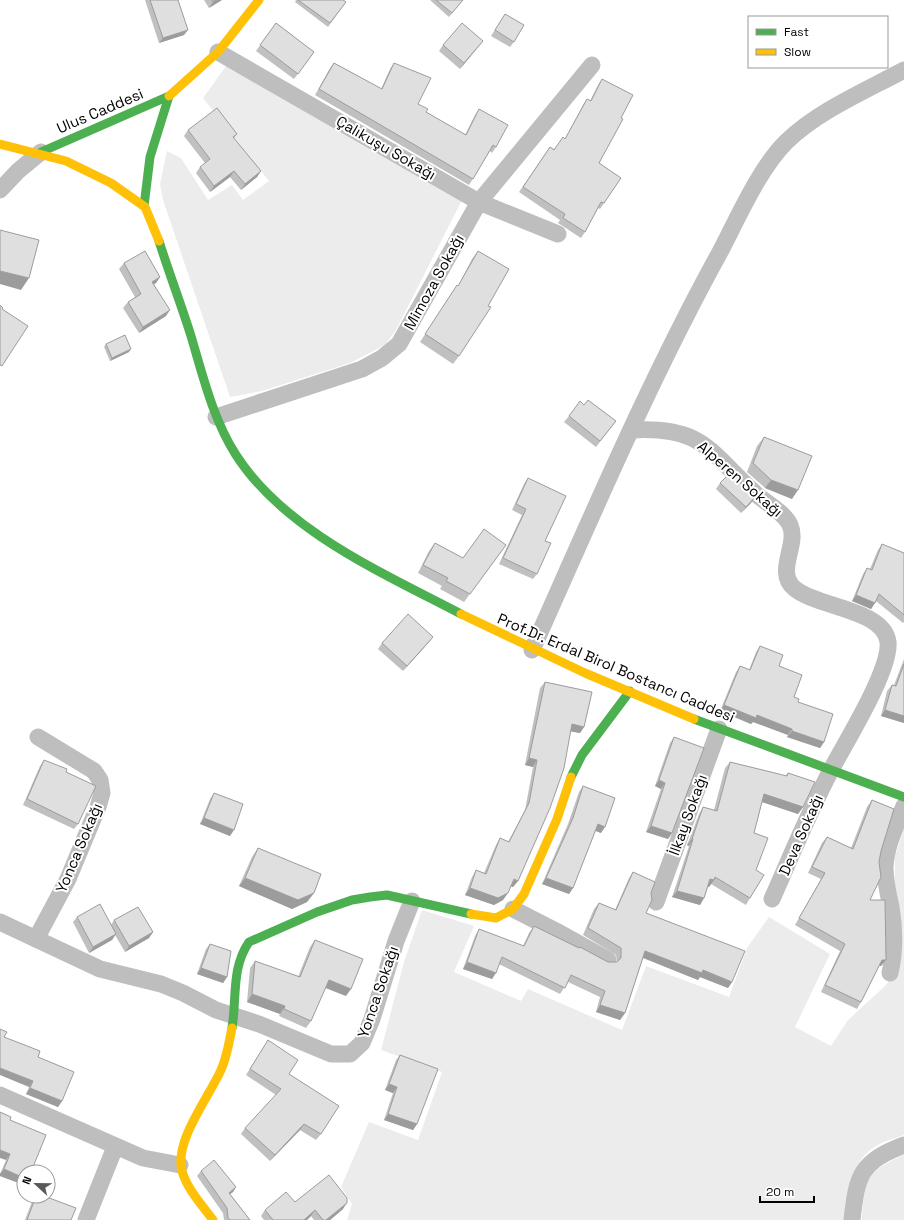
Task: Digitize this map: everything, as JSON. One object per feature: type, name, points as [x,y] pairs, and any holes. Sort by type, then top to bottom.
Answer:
[{"type":"street","name":"Ulus Caddesi","points":[[41,152],[169,96],[218,52],[256,2]]},
{"type":"street","name":"Çalıkuşu Sokağı","points":[[218,52],[479,202],[558,234]]},
{"type":"street","name":"Mimoza Sokağı","points":[[216,417],[362,369],[382,358],[399,344],[479,202],[592,65]]},
{"type":"street","points":[[532,650],[631,430],[702,285],[756,185],[773,159],[786,143],[809,124],[832,109],[904,70]]},
{"type":"street","name":"Ulus Caddesi","points":[[144,206],[150,157],[169,96]]},
{"type":"street","points":[[0,144],[41,152],[80,166],[109,180],[144,206]]},
{"type":"street","points":[[0,190],[18,170],[41,152]]},
{"type":"street","name":"Prof.Dr. Erdal Birol Bostancı Caddesi","points":[[144,206],[182,306],[216,417],[228,442],[240,461],[259,485],[291,515],[376,568],[532,650],[719,728],[830,771],[904,797]]},
{"type":"street","name":"Alperen Sokağı","points":[[631,430],[655,429],[679,432],[708,448],[750,489],[786,519],[791,526],[792,534],[787,567],[787,578],[792,586],[809,596],[872,620],[885,633],[888,642],[881,672],[830,771]]},
{"type":"street","points":[[213,1220],[183,1176],[180,1165],[197,1116],[211,1092],[222,1068],[231,1032],[238,964],[242,951],[249,942],[346,901],[372,895],[388,895],[496,918],[512,909],[524,894],[540,861],[582,755],[630,692]]},
{"type":"street","name":"İlkay Sokağı","points":[[656,902],[719,728]]},
{"type":"street","name":"Yonca Sokağı","points":[[36,939],[68,879],[98,807],[102,793],[100,780],[94,771],[38,736]]},
{"type":"street","name":"Deva Sokağı","points":[[772,899],[830,771]]},
{"type":"street","points":[[890,973],[893,957],[894,936],[886,884],[886,859],[894,831],[904,806]]},
{"type":"street","name":"Yonca Sokağı","points":[[0,922],[100,969],[161,984],[183,993],[216,1010],[258,1024],[331,1054],[350,1054],[362,1043],[372,1019],[396,941],[412,901]]},
{"type":"street","points":[[512,909],[556,931],[608,960]]},
{"type":"street","points":[[0,1095],[115,1147],[143,1158],[180,1165]]},
{"type":"street","points":[[852,1220],[858,1184],[864,1168],[877,1157],[904,1146]]},
{"type":"street","points":[[86,1220],[115,1147]]},
{"type":"shaded area","points":[[226,66],[462,200],[396,330],[385,345],[350,363],[262,391],[230,397],[163,200],[160,184],[167,151],[181,158],[208,200],[232,185],[243,200],[269,181],[203,98]]},
{"type":"shaded area","points":[[904,827],[904,1135],[881,1143],[869,1151],[862,1159],[853,1177],[845,1220],[347,1220],[352,1204],[341,1187],[369,1122],[418,1140],[442,1072],[381,1050],[404,962],[422,910],[474,926],[454,972],[521,1001],[528,989],[622,1030],[646,966],[729,997],[747,948],[769,917],[830,954],[795,1027],[831,1046],[848,1020],[885,986],[896,972],[901,923],[895,884],[895,857]]},
{"type":"shaded area","points":[[904,1155],[904,1220],[862,1220],[864,1195],[870,1178],[874,1172],[881,1167]]},
{"type":"building","points":[[150,0],[178,0],[188,30],[163,38]]},
{"type":"building","points":[[298,0],[343,0],[346,2],[330,23]]},
{"type":"building","points":[[436,0],[463,0],[452,13]]},
{"type":"building","points":[[505,14],[524,25],[514,42],[495,30]]},
{"type":"building","points":[[276,23],[314,52],[298,74],[260,45]]},
{"type":"building","points":[[462,23],[483,41],[464,63],[443,45]]},
{"type":"building","points":[[334,63],[382,89],[394,63],[431,78],[418,104],[428,109],[426,112],[466,135],[479,109],[508,125],[496,147],[493,145],[473,179],[319,89]]},
{"type":"building","points":[[602,79],[633,95],[621,118],[623,119],[599,163],[621,178],[604,203],[601,202],[585,232],[563,218],[565,214],[523,187],[550,147],[554,150],[563,137],[565,139],[587,99],[591,101]]},
{"type":"building","points":[[217,108],[237,134],[233,137],[261,171],[245,184],[234,171],[214,186],[200,167],[210,159],[188,130]]},
{"type":"building","points":[[0,230],[39,240],[29,278],[0,271]]},
{"type":"building","points":[[145,251],[160,277],[152,282],[170,310],[143,327],[128,302],[141,294],[124,263]]},
{"type":"building","points":[[478,251],[509,269],[488,306],[491,307],[459,356],[425,334],[457,285],[458,286]]},
{"type":"building","points":[[0,305],[3,308],[2,309],[28,326],[2,366],[0,365]]},
{"type":"building","points":[[125,335],[131,349],[112,358],[106,344]]},
{"type":"building","points":[[588,400],[616,421],[600,441],[569,416],[580,401],[584,405]]},
{"type":"building","points":[[764,437],[812,456],[798,490],[771,480],[753,463]]},
{"type":"building","points":[[730,473],[755,497],[746,507],[720,483]]},
{"type":"building","points":[[528,478],[566,496],[545,541],[551,543],[537,574],[503,558],[526,509],[516,504]]},
{"type":"building","points":[[484,529],[506,545],[470,594],[446,581],[448,578],[423,565],[435,543],[463,558]]},
{"type":"building","points":[[882,544],[904,553],[904,615],[879,594],[875,603],[856,595],[867,568],[872,570]]},
{"type":"building","points":[[408,614],[433,637],[407,666],[382,643]]},
{"type":"building","points":[[760,646],[783,655],[779,666],[802,675],[794,697],[799,699],[798,702],[833,714],[824,742],[792,731],[792,729],[757,715],[756,718],[724,705],[740,666],[750,670]]},
{"type":"building","points":[[904,664],[904,716],[885,710],[892,685],[896,686]]},
{"type":"building","points":[[545,682],[592,692],[584,727],[572,724],[564,768],[550,808],[518,881],[514,879],[508,893],[498,898],[470,888],[476,870],[486,874],[500,838],[509,842],[529,803],[537,760],[529,758]]},
{"type":"building","points":[[674,737],[704,748],[672,833],[651,826],[665,783],[659,780]]},
{"type":"building","points":[[44,760],[67,769],[66,772],[96,786],[78,824],[27,799]]},
{"type":"building","points":[[730,762],[787,776],[788,773],[815,782],[803,807],[764,794],[754,833],[768,838],[756,870],[764,875],[750,898],[715,877],[714,880],[710,879],[704,898],[677,891],[703,807],[717,811]]},
{"type":"building","points":[[583,786],[615,798],[605,827],[598,824],[573,888],[546,878],[573,818]]},
{"type":"building","points":[[214,793],[243,804],[234,830],[204,818]]},
{"type":"building","points":[[872,800],[894,809],[881,851],[879,862],[881,877],[870,900],[885,900],[886,960],[882,960],[861,1002],[825,985],[845,944],[799,918],[825,873],[812,867],[827,837],[853,849]]},
{"type":"building","points":[[258,848],[321,874],[314,893],[298,900],[245,878]]},
{"type":"building","points":[[633,872],[655,882],[651,893],[652,900],[646,913],[745,951],[732,982],[703,970],[702,973],[645,951],[625,1013],[600,1005],[605,991],[571,975],[565,988],[502,957],[496,973],[467,962],[479,929],[524,946],[534,926],[579,948],[580,947],[608,962],[617,962],[621,958],[621,948],[588,928],[599,903],[616,910]]},
{"type":"building","points":[[100,904],[116,934],[93,947],[77,917]]},
{"type":"building","points":[[138,907],[153,932],[129,946],[114,920]]},
{"type":"building","points":[[315,940],[363,959],[351,989],[329,980],[311,1021],[284,1009],[285,1006],[252,994],[255,961],[300,977]]},
{"type":"building","points":[[210,944],[231,951],[227,977],[201,968]]},
{"type":"building","points":[[0,1029],[7,1032],[4,1037],[40,1051],[38,1057],[74,1072],[62,1101],[30,1088],[33,1081],[0,1068]]},
{"type":"building","points":[[268,1040],[298,1060],[289,1074],[339,1106],[321,1134],[304,1124],[275,1155],[245,1128],[281,1089],[250,1069]]},
{"type":"building","points":[[400,1055],[438,1069],[417,1124],[388,1114],[397,1087],[389,1084]]},
{"type":"building","points":[[0,1112],[11,1117],[10,1120],[46,1135],[34,1164],[16,1164],[16,1174],[4,1169],[10,1154],[0,1150]]},
{"type":"building","points":[[214,1160],[236,1187],[229,1193],[250,1220],[230,1220],[228,1218],[227,1208],[201,1171]]},
{"type":"building","points":[[329,1175],[347,1198],[347,1203],[326,1220],[323,1220],[315,1210],[304,1220],[273,1220],[265,1210],[286,1192],[295,1202]]},
{"type":"building","points":[[56,1200],[76,1208],[71,1220],[27,1220],[33,1204],[56,1204]]},
{"type":"traffic: fast","points":[[41,152],[169,96],[150,157],[144,206]]},
{"type":"traffic: fast","points":[[159,241],[187,324],[204,382],[221,427],[236,455],[257,482],[281,506],[308,528],[338,548],[368,566],[461,614]]},
{"type":"traffic: fast","points":[[571,777],[582,755],[630,691]]},
{"type":"traffic: fast","points":[[694,719],[904,797]]},
{"type":"traffic: fast","points":[[232,1028],[239,962],[249,942],[317,912],[352,900],[370,897],[387,895],[471,914]]},
{"type":"traffic: slow","points":[[169,96],[218,52],[259,0]]},
{"type":"traffic: slow","points":[[0,144],[66,161],[111,183],[145,207],[159,241]]},
{"type":"traffic: slow","points":[[461,614],[585,673],[694,719]]},
{"type":"traffic: slow","points":[[471,914],[496,918],[513,909],[524,894],[557,819],[571,777]]},
{"type":"traffic: slow","points":[[213,1220],[187,1184],[182,1171],[181,1159],[183,1146],[194,1119],[216,1081],[223,1065],[232,1028]]}]
